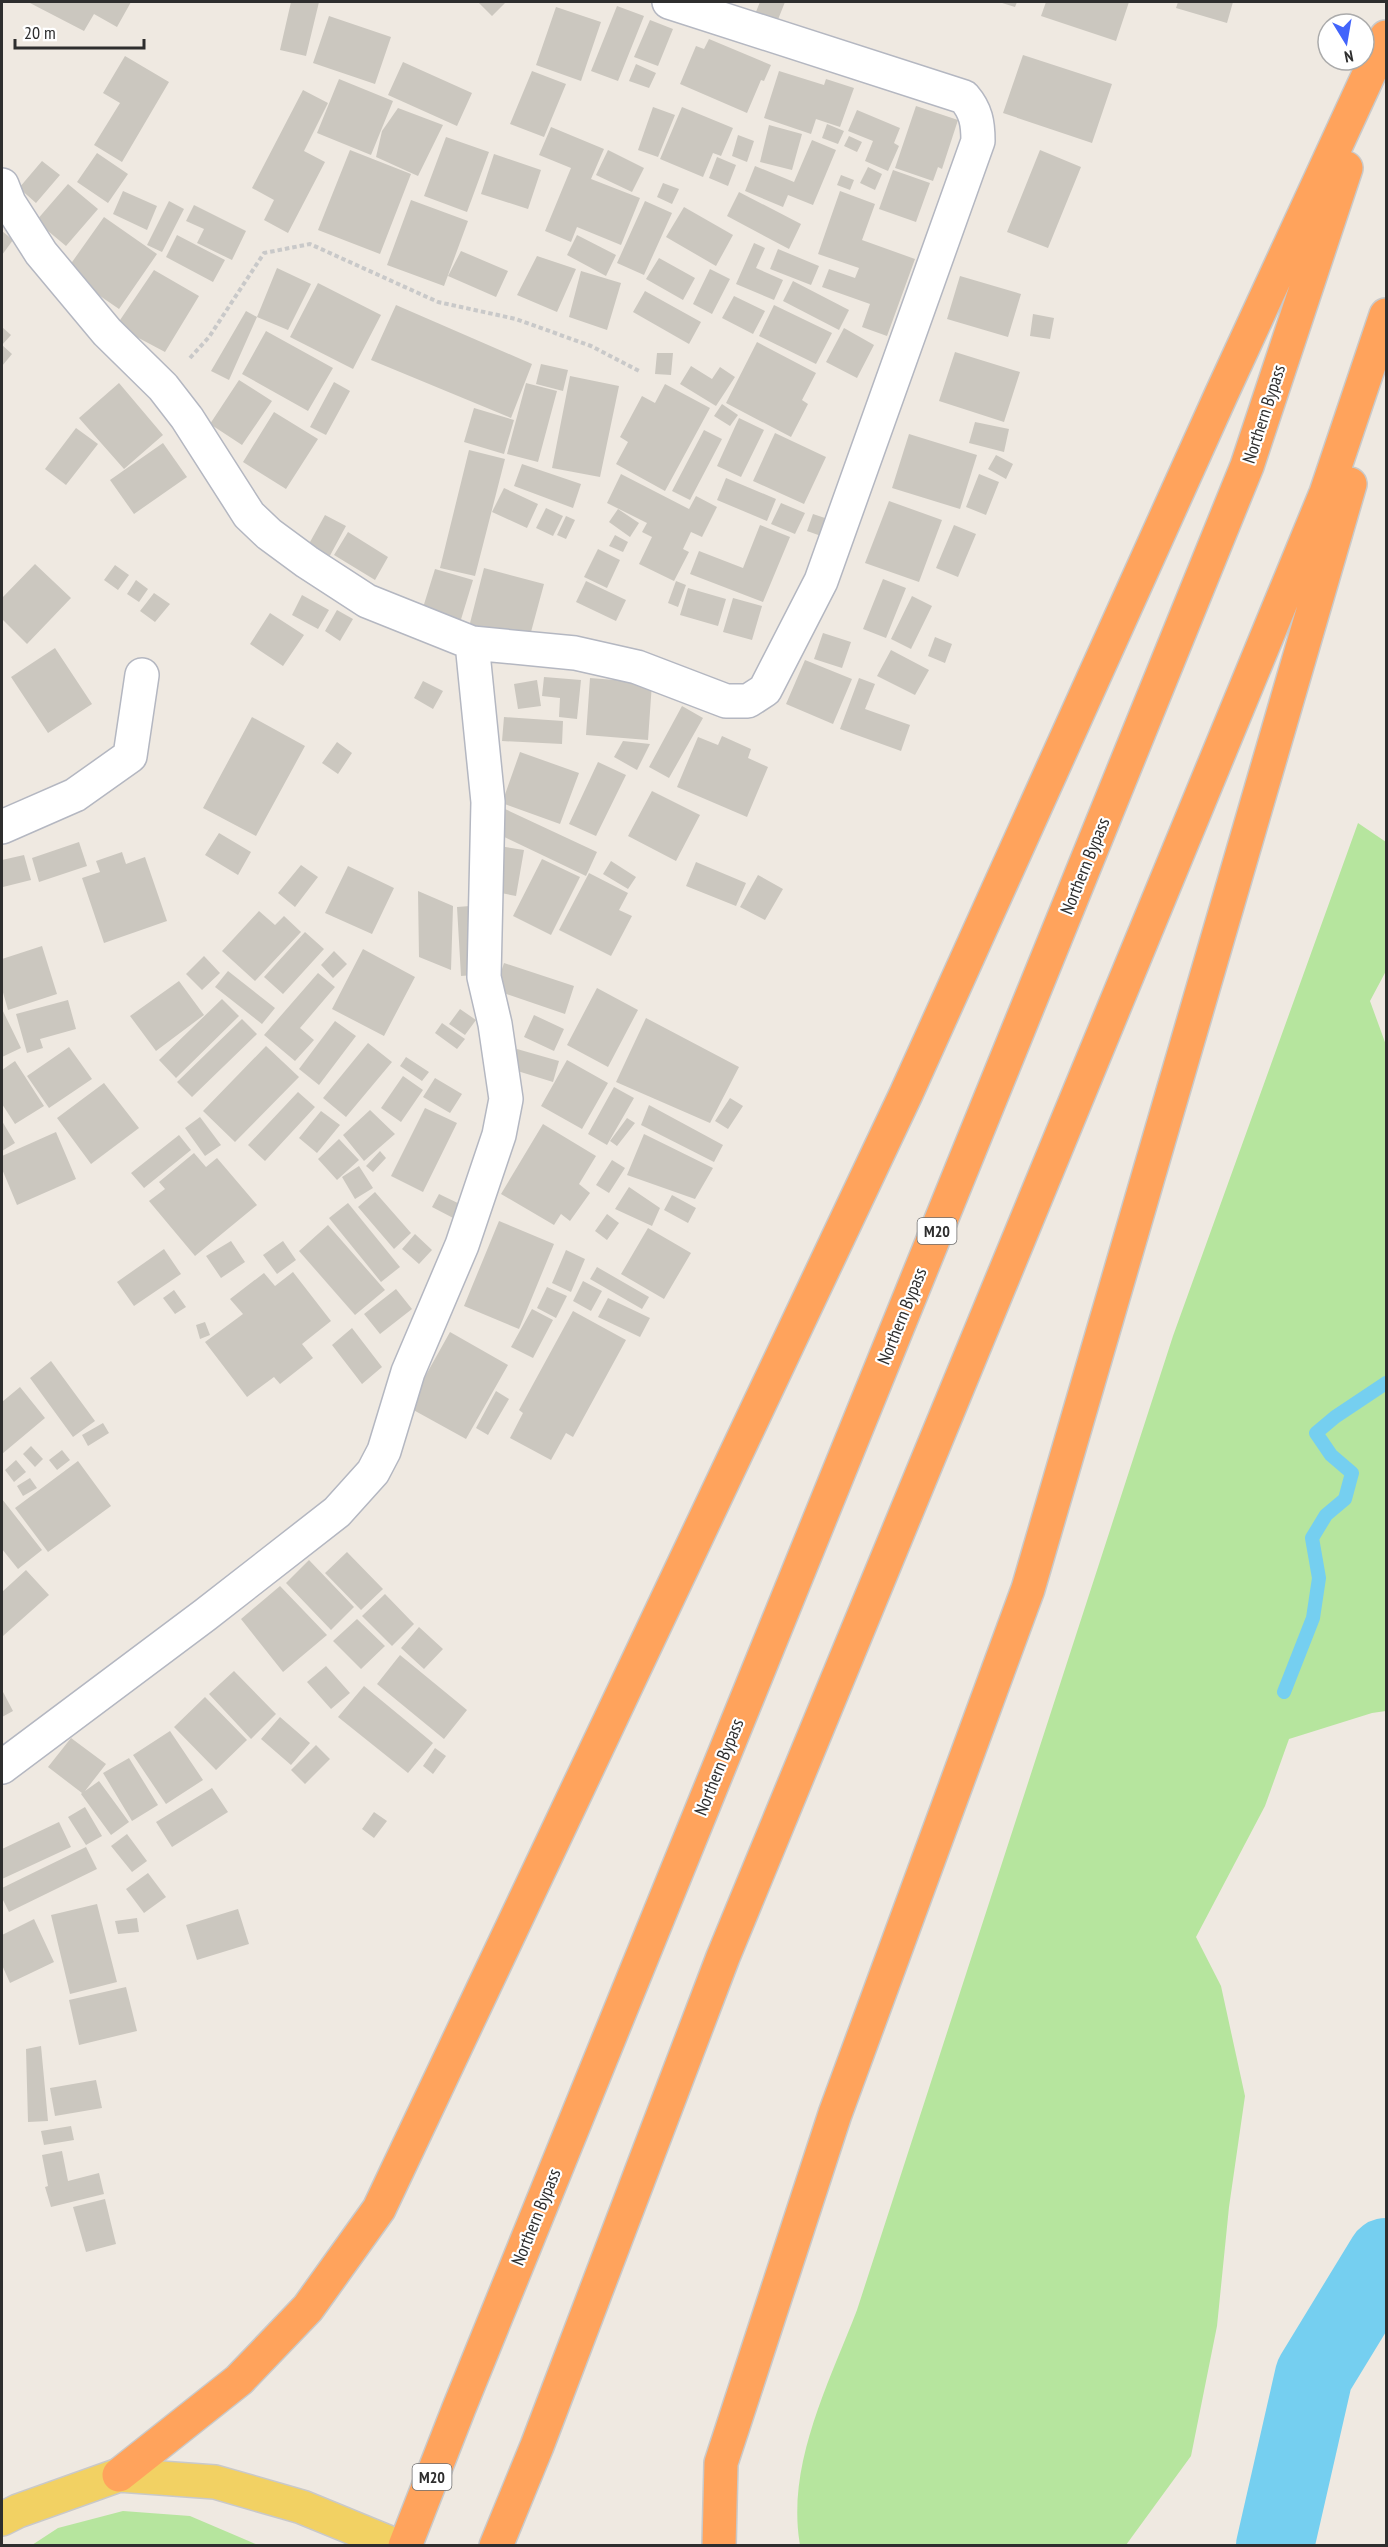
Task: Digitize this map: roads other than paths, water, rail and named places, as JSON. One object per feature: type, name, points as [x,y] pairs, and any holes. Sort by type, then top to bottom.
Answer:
[{"type":"highway","points":[[119,2475],[239,2380],[308,2308],[379,2210],[906,1094],[1221,395],[1386,37]]},
{"type":"highway","name":"Northern Bypass","points":[[405,2546],[1247,466],[1386,44]]},
{"type":"highway","points":[[496,2546],[537,2446],[723,1957],[1326,493],[1386,315]]},
{"type":"highway","points":[[719,2546],[721,2463],[835,2114],[1028,1589],[1386,359]]},
{"type":"main road","points":[[2,2519],[18,2511],[119,2475],[215,2482],[302,2507],[397,2546]]},
{"type":"street","points":[[2,185],[9,203],[41,253],[107,332],[163,387],[188,418],[249,515],[269,534],[367,601],[472,643],[575,653],[637,667],[726,701],[748,701],[765,690],[821,581],[978,141],[978,122],[973,108],[964,97],[669,2]]},
{"type":"street","points":[[2,1767],[205,1615],[337,1512],[374,1472],[384,1451],[408,1372],[462,1245],[499,1135],[506,1100],[495,1024],[484,977],[488,802],[472,643]]},
{"type":"street","points":[[2,827],[75,795],[130,756],[142,675]]},
{"type":"water","points":[[1369,2284],[1386,2289],[1386,2318],[1354,2309],[1338,2367],[1322,2393],[1307,2441],[1285,2545],[1257,2545],[1274,2445],[1301,2357],[1338,2307]]},
{"type":"waterway","points":[[1284,1692],[1313,1618],[1319,1578],[1312,1538],[1326,1515],[1345,1499],[1352,1473],[1331,1455],[1316,1433],[1335,1417],[1386,1383]]},
{"type":"waterway","points":[[1275,2546],[1314,2375],[1386,2257]]}]
